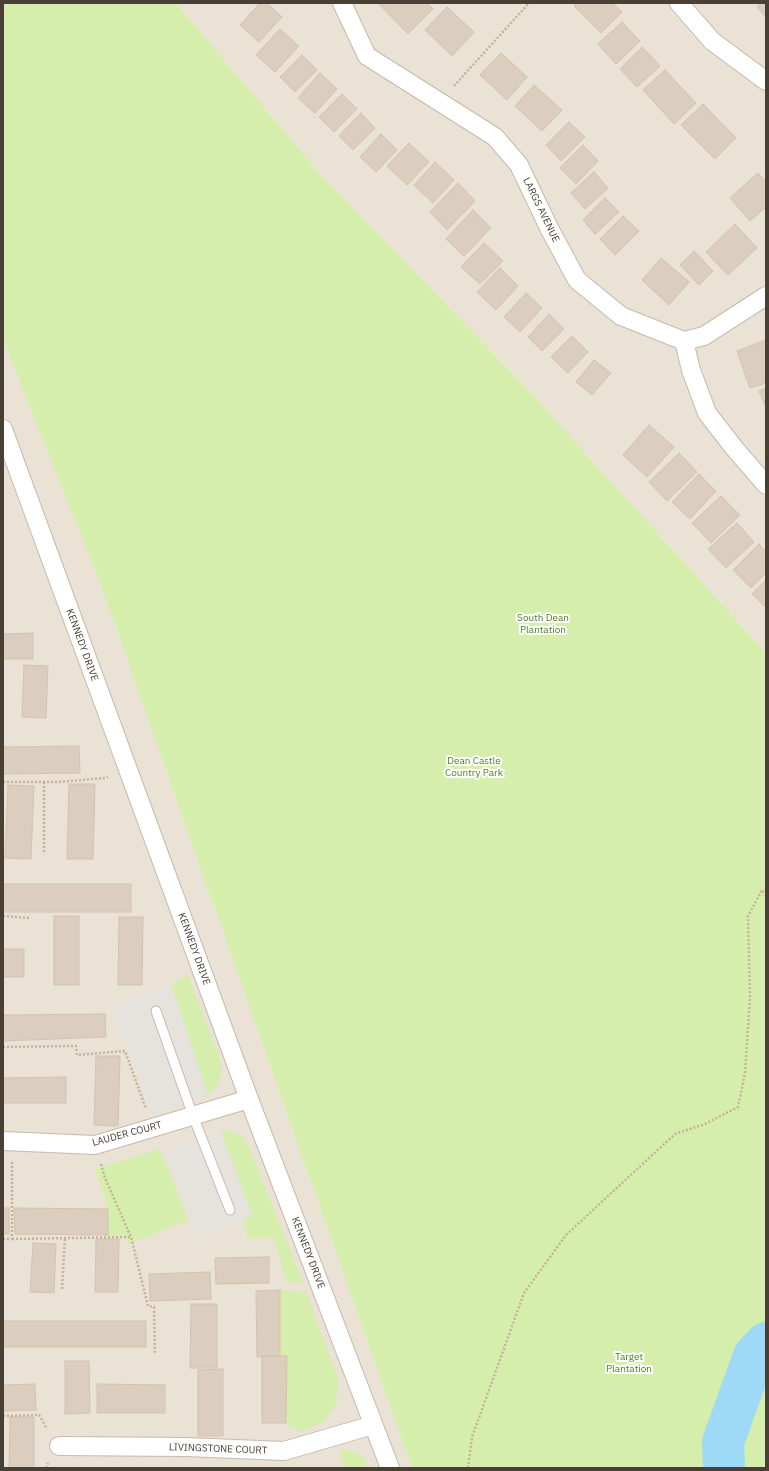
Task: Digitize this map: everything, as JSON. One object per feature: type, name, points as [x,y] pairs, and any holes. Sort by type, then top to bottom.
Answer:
[{"type":"street","name":"LARGS AVENUE","points":[[342,3],[367,56],[495,137],[519,165],[549,228],[577,280],[621,316],[684,341]]},
{"type":"street","points":[[679,3],[712,41],[766,81]]},
{"type":"street","points":[[766,296],[704,336],[684,341],[691,370],[708,414],[735,449],[766,485]]},
{"type":"street","name":"KENNEDY DRIVE","points":[[3,428],[248,1099],[390,1468]]},
{"type":"street","name":"LAUDER COURT","points":[[8,1141],[95,1144],[248,1099]]},
{"type":"street","name":"LIVINGSTONE COURT","points":[[59,1446],[186,1447],[284,1451],[373,1425]]},
{"type":"lane","points":[[156,1010],[193,1116],[230,1210]]},
{"type":"path","points":[[440,102],[529,3]]},
{"type":"path","points":[[3,782],[58,782],[105,778],[127,767]]},
{"type":"path","points":[[44,780],[44,852]]},
{"type":"path","points":[[468,1468],[472,1437],[524,1293],[566,1235],[675,1134],[705,1124],[738,1107],[745,1073],[750,998],[748,916],[762,890],[766,896]]},
{"type":"path","points":[[3,916],[29,918]]},
{"type":"path","points":[[3,1047],[76,1046],[77,1055],[125,1051],[153,1127]]},
{"type":"path","points":[[8,1141],[12,1239]]},
{"type":"path","points":[[95,1144],[105,1178],[131,1237],[148,1306],[154,1306],[155,1354]]},
{"type":"path","points":[[3,1239],[131,1237]]},
{"type":"path","points":[[62,1289],[64,1238]]},
{"type":"path","points":[[3,1416],[39,1415],[59,1446]]},
{"type":"shaded area","points":[[176,3],[766,3],[766,653],[520,381],[321,175]]},
{"type":"shaded area","points":[[3,340],[100,583],[412,1468],[3,1468]]},
{"type":"shaded area","points":[[171,984],[208,1096],[152,1114],[112,1006]]},
{"type":"shaded area","points":[[221,1131],[252,1216],[198,1236],[166,1151]]},
{"type":"green space","name":"Dean Castle Country Park","points":[[3,3],[176,3],[321,175],[520,381],[766,653],[766,1468],[412,1468],[100,583],[3,340]]},
{"type":"green space","points":[[188,975],[221,1062],[220,1080],[208,1096],[170,985]]},
{"type":"green space","points":[[221,1131],[231,1131],[244,1138],[303,1283],[286,1282],[274,1237],[248,1239]]},
{"type":"green space","points":[[160,1149],[188,1220],[129,1244],[125,1235],[108,1236],[108,1209],[95,1169]]},
{"type":"green space","points":[[280,1290],[306,1292],[339,1381],[336,1403],[324,1422],[300,1432],[286,1423],[287,1357],[280,1356]]},
{"type":"green space","points":[[339,1450],[353,1451],[364,1458],[368,1468],[345,1468]]},
{"type":"building","points":[[260,3],[267,3],[282,17],[259,42],[240,25]]},
{"type":"building","points":[[379,3],[427,3],[433,9],[408,34]]},
{"type":"building","points":[[577,3],[612,3],[622,12],[601,33],[574,6]]},
{"type":"building","points":[[761,3],[766,3],[766,17],[757,7]]},
{"type":"building","points":[[447,7],[474,32],[452,56],[425,30]]},
{"type":"building","points":[[622,22],[640,41],[616,64],[598,44]]},
{"type":"building","points":[[280,29],[299,46],[275,72],[256,55]]},
{"type":"building","points":[[642,47],[660,66],[637,87],[620,69]]},
{"type":"building","points":[[501,53],[527,77],[507,100],[480,75]]},
{"type":"building","points":[[302,55],[317,70],[295,92],[280,77]]},
{"type":"building","points":[[665,70],[696,103],[674,124],[643,90]]},
{"type":"building","points":[[320,73],[337,89],[315,113],[298,98]]},
{"type":"building","points":[[534,85],[562,110],[542,131],[515,106]]},
{"type":"building","points":[[342,94],[357,109],[334,132],[319,117]]},
{"type":"building","points":[[703,104],[736,138],[715,159],[681,125]]},
{"type":"building","points":[[361,113],[375,128],[353,150],[339,136]]},
{"type":"building","points":[[569,122],[585,137],[561,161],[546,145]]},
{"type":"building","points":[[381,134],[397,150],[376,172],[360,157]]},
{"type":"building","points":[[409,143],[429,162],[407,185],[387,166]]},
{"type":"building","points":[[583,145],[598,161],[576,184],[560,168]]},
{"type":"building","points":[[435,162],[454,180],[433,203],[414,185]]},
{"type":"building","points":[[594,172],[608,188],[585,209],[571,193]]},
{"type":"building","points":[[758,173],[766,182],[766,207],[750,221],[730,198]]},
{"type":"building","points":[[458,183],[475,201],[447,230],[430,212]]},
{"type":"building","points":[[605,198],[619,212],[595,234],[583,220]]},
{"type":"building","points":[[473,210],[491,228],[464,256],[446,239]]},
{"type":"building","points":[[623,216],[639,231],[615,255],[600,239]]},
{"type":"building","points":[[735,224],[757,248],[728,275],[706,252]]},
{"type":"building","points":[[484,243],[503,261],[480,284],[461,267]]},
{"type":"building","points":[[694,251],[713,271],[699,285],[680,265]]},
{"type":"building","points":[[661,258],[689,282],[669,305],[642,280]]},
{"type":"building","points":[[500,268],[518,286],[496,310],[477,292]]},
{"type":"building","points":[[526,293],[542,308],[520,332],[504,317]]},
{"type":"building","points":[[549,314],[564,329],[542,351],[528,337]]},
{"type":"building","points":[[572,336],[588,352],[568,373],[551,357]]},
{"type":"building","points":[[766,340],[766,383],[750,388],[737,351]]},
{"type":"building","points":[[594,360],[611,373],[592,395],[576,382]]},
{"type":"building","points":[[766,388],[766,408],[759,391]]},
{"type":"building","points":[[649,425],[674,447],[647,477],[623,455]]},
{"type":"building","points":[[679,453],[697,472],[667,501],[649,482]]},
{"type":"building","points":[[699,474],[716,491],[690,519],[672,502]]},
{"type":"building","points":[[721,496],[740,515],[711,543],[692,523]]},
{"type":"building","points":[[737,523],[754,542],[726,568],[708,549]]},
{"type":"building","points":[[759,544],[766,552],[766,573],[751,588],[733,570]]},
{"type":"building","points":[[766,580],[766,608],[752,594]]},
{"type":"building","points":[[33,633],[33,659],[3,659],[3,634]]},
{"type":"building","points":[[24,665],[48,666],[46,718],[22,717]]},
{"type":"building","points":[[79,746],[80,773],[3,774],[3,747]]},
{"type":"building","points":[[69,784],[95,784],[93,859],[67,859]]},
{"type":"building","points":[[8,785],[34,786],[31,859],[5,858]]},
{"type":"building","points":[[3,884],[131,884],[131,912],[3,912]]},
{"type":"building","points":[[54,916],[79,916],[79,985],[54,985]]},
{"type":"building","points":[[119,917],[143,917],[142,985],[118,985]]},
{"type":"building","points":[[3,949],[24,949],[24,977],[3,977]]},
{"type":"building","points":[[105,1014],[106,1037],[3,1041],[3,1015]]},
{"type":"building","points":[[96,1056],[120,1056],[118,1126],[94,1125]]},
{"type":"building","points":[[66,1077],[66,1103],[3,1103],[3,1078]]},
{"type":"building","points":[[3,1208],[9,1208],[9,1234],[3,1234]]},
{"type":"building","points":[[14,1208],[108,1209],[108,1235],[15,1234]]},
{"type":"building","points":[[96,1239],[119,1239],[118,1292],[95,1292]]},
{"type":"building","points":[[33,1243],[56,1244],[54,1293],[30,1292]]},
{"type":"building","points":[[269,1257],[269,1283],[216,1284],[215,1258]]},
{"type":"building","points":[[210,1272],[211,1299],[150,1301],[149,1274]]},
{"type":"building","points":[[280,1290],[280,1356],[257,1357],[256,1291]]},
{"type":"building","points":[[191,1304],[217,1304],[217,1368],[190,1368]]},
{"type":"building","points":[[3,1321],[146,1321],[146,1347],[3,1347]]},
{"type":"building","points":[[262,1356],[287,1356],[286,1423],[262,1423]]},
{"type":"building","points":[[65,1361],[89,1361],[90,1413],[65,1414]]},
{"type":"building","points":[[223,1369],[223,1436],[198,1436],[198,1370]]},
{"type":"building","points":[[35,1384],[36,1410],[3,1411],[3,1385]]},
{"type":"building","points":[[97,1384],[165,1385],[165,1413],[97,1413]]},
{"type":"building","points":[[10,1417],[34,1417],[34,1468],[9,1468]]},
{"type":"waterway","points":[[724,1468],[723,1442],[754,1356],[766,1343]]},
{"type":"park label","name":"South Dean Plantation","points":[[543,624]]},
{"type":"park label","name":"Target Plantation","points":[[629,1362]]}]
